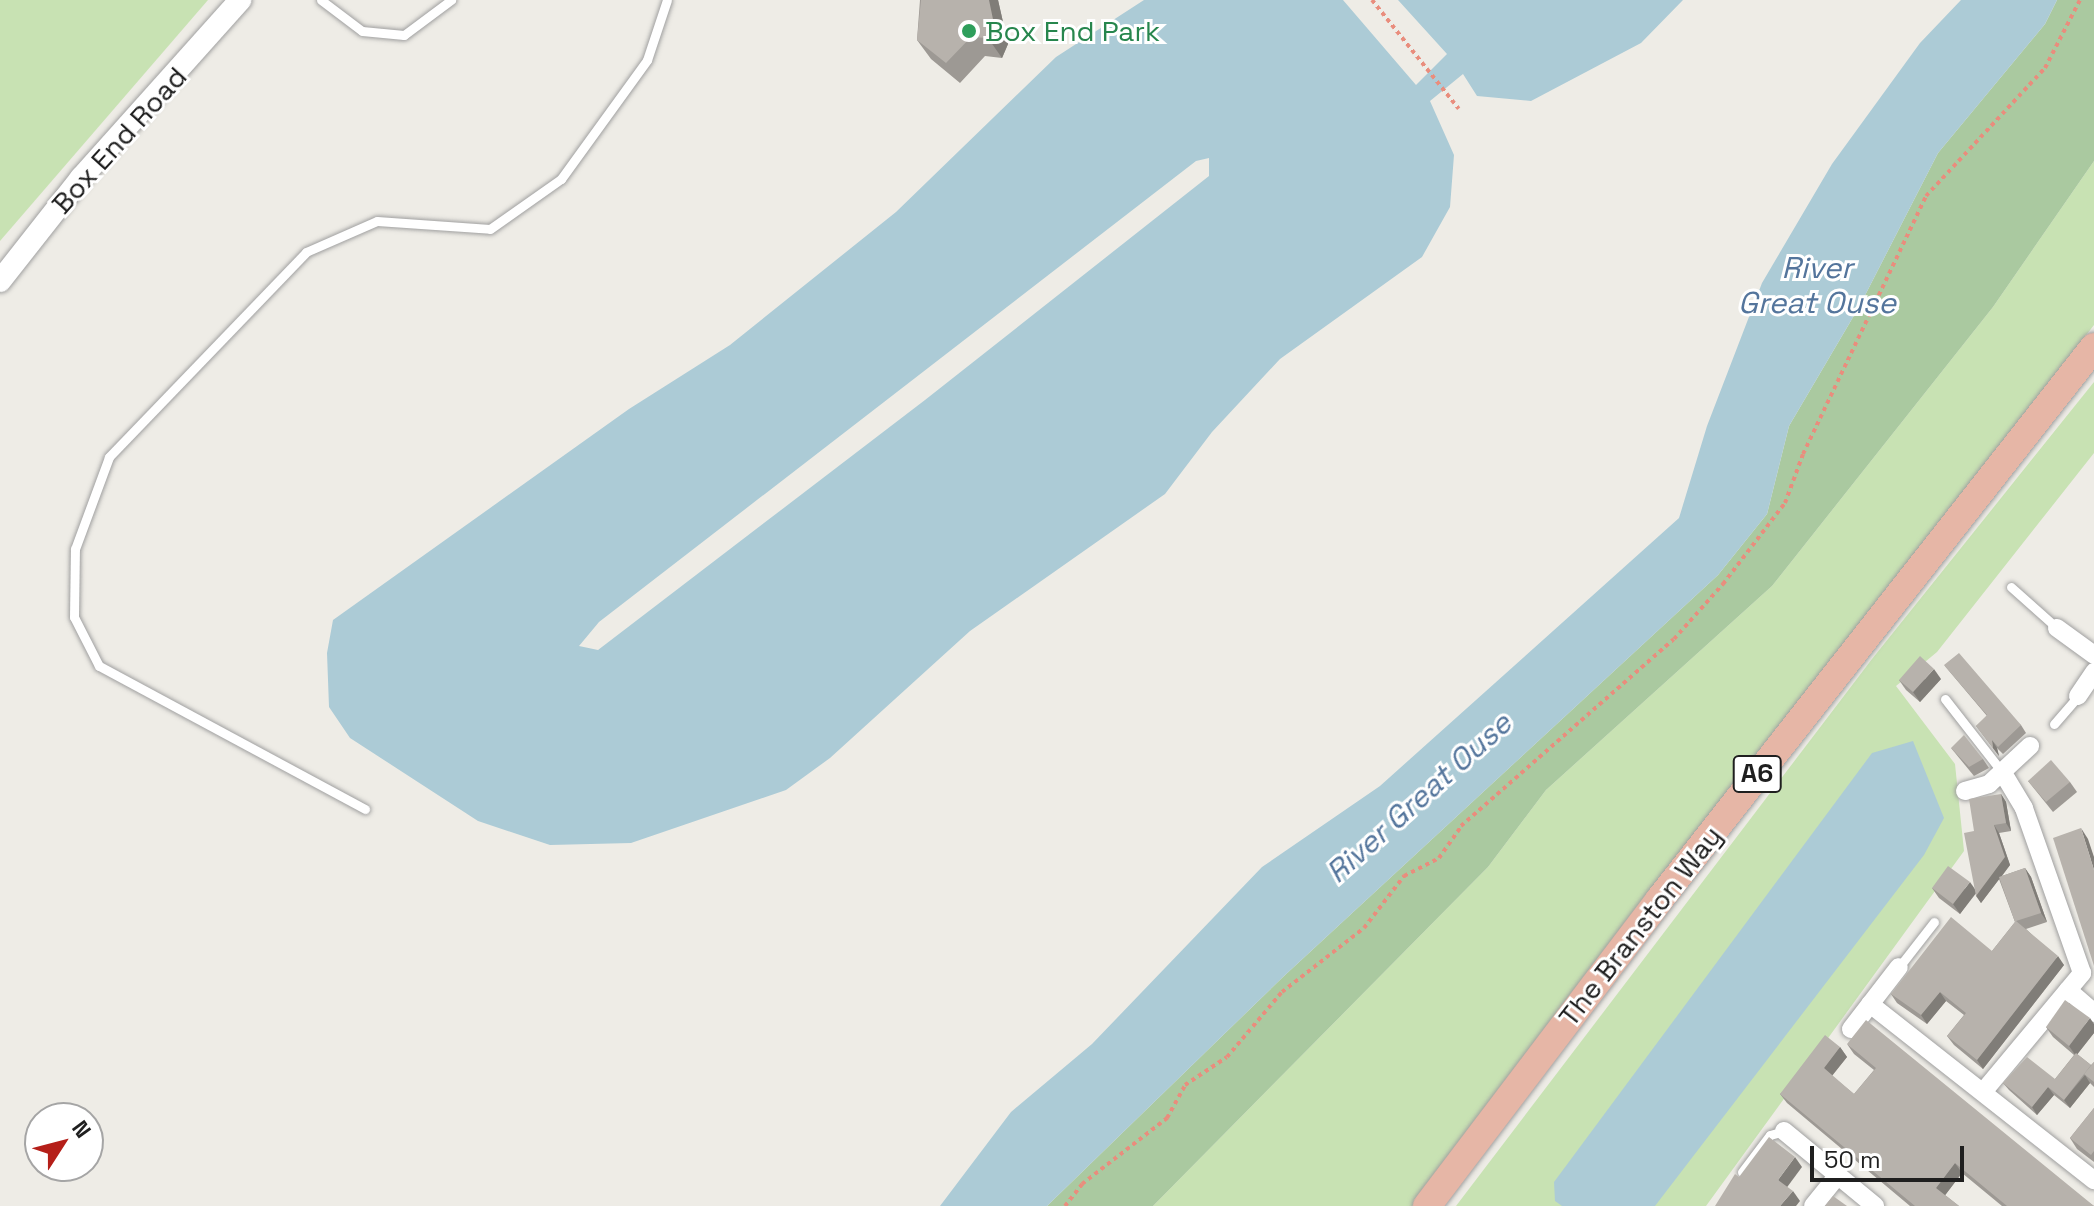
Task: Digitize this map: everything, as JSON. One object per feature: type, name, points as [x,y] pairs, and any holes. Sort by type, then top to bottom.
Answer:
[{"type":"highway","name":"The Branston Way","points":[[1427,1206],[1748,786],[2094,347]]},
{"type":"street","name":"Box End Road","points":[[0,281],[81,178],[240,0]]},
{"type":"street","points":[[2057,628],[2094,655]]},
{"type":"street","points":[[2078,696],[2094,672]]},
{"type":"street","points":[[1965,791],[2003,773],[2030,746]]},
{"type":"street","points":[[1983,1092],[2082,973],[2024,808],[2003,773]]},
{"type":"street","points":[[1851,1029],[1899,967]]},
{"type":"street","points":[[2068,990],[2094,1013]]},
{"type":"street","points":[[1870,1004],[2094,1180]]},
{"type":"street","points":[[1784,1131],[1875,1206]]},
{"type":"street","points":[[1813,1206],[1837,1176]]},
{"type":"lane","points":[[321,0],[362,31],[404,35],[451,0]]},
{"type":"lane","points":[[365,809],[99,666],[74,617],[75,549],[109,457],[306,252],[377,221],[490,229],[561,179],[647,60],[667,0]]},
{"type":"lane","points":[[2011,587],[2057,628]]},
{"type":"lane","points":[[2054,724],[2078,696]]},
{"type":"lane","points":[[1945,699],[2003,773]]},
{"type":"lane","points":[[1899,967],[1934,922]]},
{"type":"lane","points":[[1742,1172],[1770,1135],[1784,1131]]},
{"type":"path","points":[[1372,0],[1459,109]]},
{"type":"path","points":[[1065,1206],[1082,1184],[1167,1118],[1185,1085],[1227,1057],[1282,992],[1364,928],[1404,876],[1439,858],[1461,826],[1674,639],[1723,584],[1785,503],[1803,454],[1926,196],[2045,68],[2080,0]]},
{"type":"green space","points":[[0,0],[208,0],[0,241]]},
{"type":"green space","points":[[2057,0],[2094,0],[2094,161],[1993,307],[1772,586],[1546,790],[1488,867],[1153,1206],[1047,1206],[1284,976],[1718,575],[1767,514],[1789,426],[1859,307],[1938,153],[2045,24]]},
{"type":"green space","points":[[2094,161],[2094,325],[1720,803],[1413,1206],[1153,1206],[1488,867],[1546,790],[1772,586],[1993,307]]},
{"type":"green space","points":[[2094,382],[2094,453],[1937,652],[1896,686],[1955,764],[1964,851],[1706,1206],[1456,1206],[1872,659]]},
{"type":"water","name":"Box End Park","points":[[1144,0],[1343,0],[1416,85],[1447,54],[1398,0],[1683,0],[1641,43],[1531,101],[1477,96],[1463,74],[1430,101],[1454,155],[1450,207],[1422,257],[1280,359],[1212,432],[1165,494],[970,631],[830,758],[786,790],[631,843],[550,845],[478,821],[350,738],[329,707],[327,653],[333,620],[629,409],[730,345],[896,212],[1056,57]],"holes":[[[1209,158],[1209,176],[925,400],[598,650],[579,646],[599,622],[1196,161]]]},
{"type":"water","name":"River Great Ouse","points":[[1961,0],[2057,0],[2045,24],[1938,153],[1859,307],[1789,426],[1767,514],[1718,575],[1284,976],[1047,1206],[940,1206],[1011,1112],[1092,1044],[1262,867],[1380,786],[1679,518],[1707,426],[1762,283],[1832,164],[1920,43]]},
{"type":"water","points":[[1913,741],[1944,818],[1924,855],[1655,1206],[1562,1206],[1555,1201],[1554,1182],[1872,753]]},
{"type":"building","points":[[921,0],[989,0],[994,24],[988,38],[971,37],[946,63],[917,40]]},
{"type":"building","points":[[1959,653],[2021,725],[1998,747],[1992,740],[1993,748],[1976,726],[1987,715],[1944,665]]},
{"type":"building","points":[[1920,656],[1934,669],[1913,692],[1899,680]]},
{"type":"building","points":[[1964,735],[1983,759],[1969,767],[1951,748]]},
{"type":"building","points":[[2051,760],[2070,782],[2046,802],[2028,781]]},
{"type":"building","points":[[2001,794],[2006,823],[1994,825],[2005,857],[1976,896],[1964,833],[1974,831],[1969,799]]},
{"type":"building","points":[[2081,828],[2094,870],[2094,966],[2053,838]]},
{"type":"building","points":[[1948,866],[1970,882],[1953,904],[1932,888]]},
{"type":"building","points":[[2025,868],[2041,913],[2016,921],[2058,956],[1977,1060],[1947,1036],[1966,1013],[1940,992],[1921,1015],[1891,994],[1951,917],[1992,951],[2015,922],[1999,877]]},
{"type":"building","points":[[2065,1000],[2090,1018],[2069,1046],[2046,1027]]},
{"type":"building","points":[[1866,1020],[2094,1206],[2007,1206],[1955,1163],[1936,1188],[1959,1206],[1915,1206],[1780,1094],[1825,1035],[1840,1047],[1824,1068],[1854,1094],[1876,1068],[1847,1044]]},
{"type":"building","points":[[2076,1053],[2091,1065],[2064,1100],[2048,1087],[2032,1107],[2003,1083],[2027,1057],[2055,1079]]},
{"type":"building","points":[[2094,1062],[2094,1082],[2084,1074]]},
{"type":"building","points":[[2094,1108],[2094,1151],[2091,1155],[2070,1138]]},
{"type":"building","points":[[1769,1137],[1795,1157],[1778,1180],[1793,1191],[1780,1206],[1715,1206],[1735,1174],[1739,1177]]},
{"type":"building","points":[[1833,1196],[1847,1206],[1825,1206]]},
{"type":"place","name":"Box End Park","points":[[969,31]]}]
